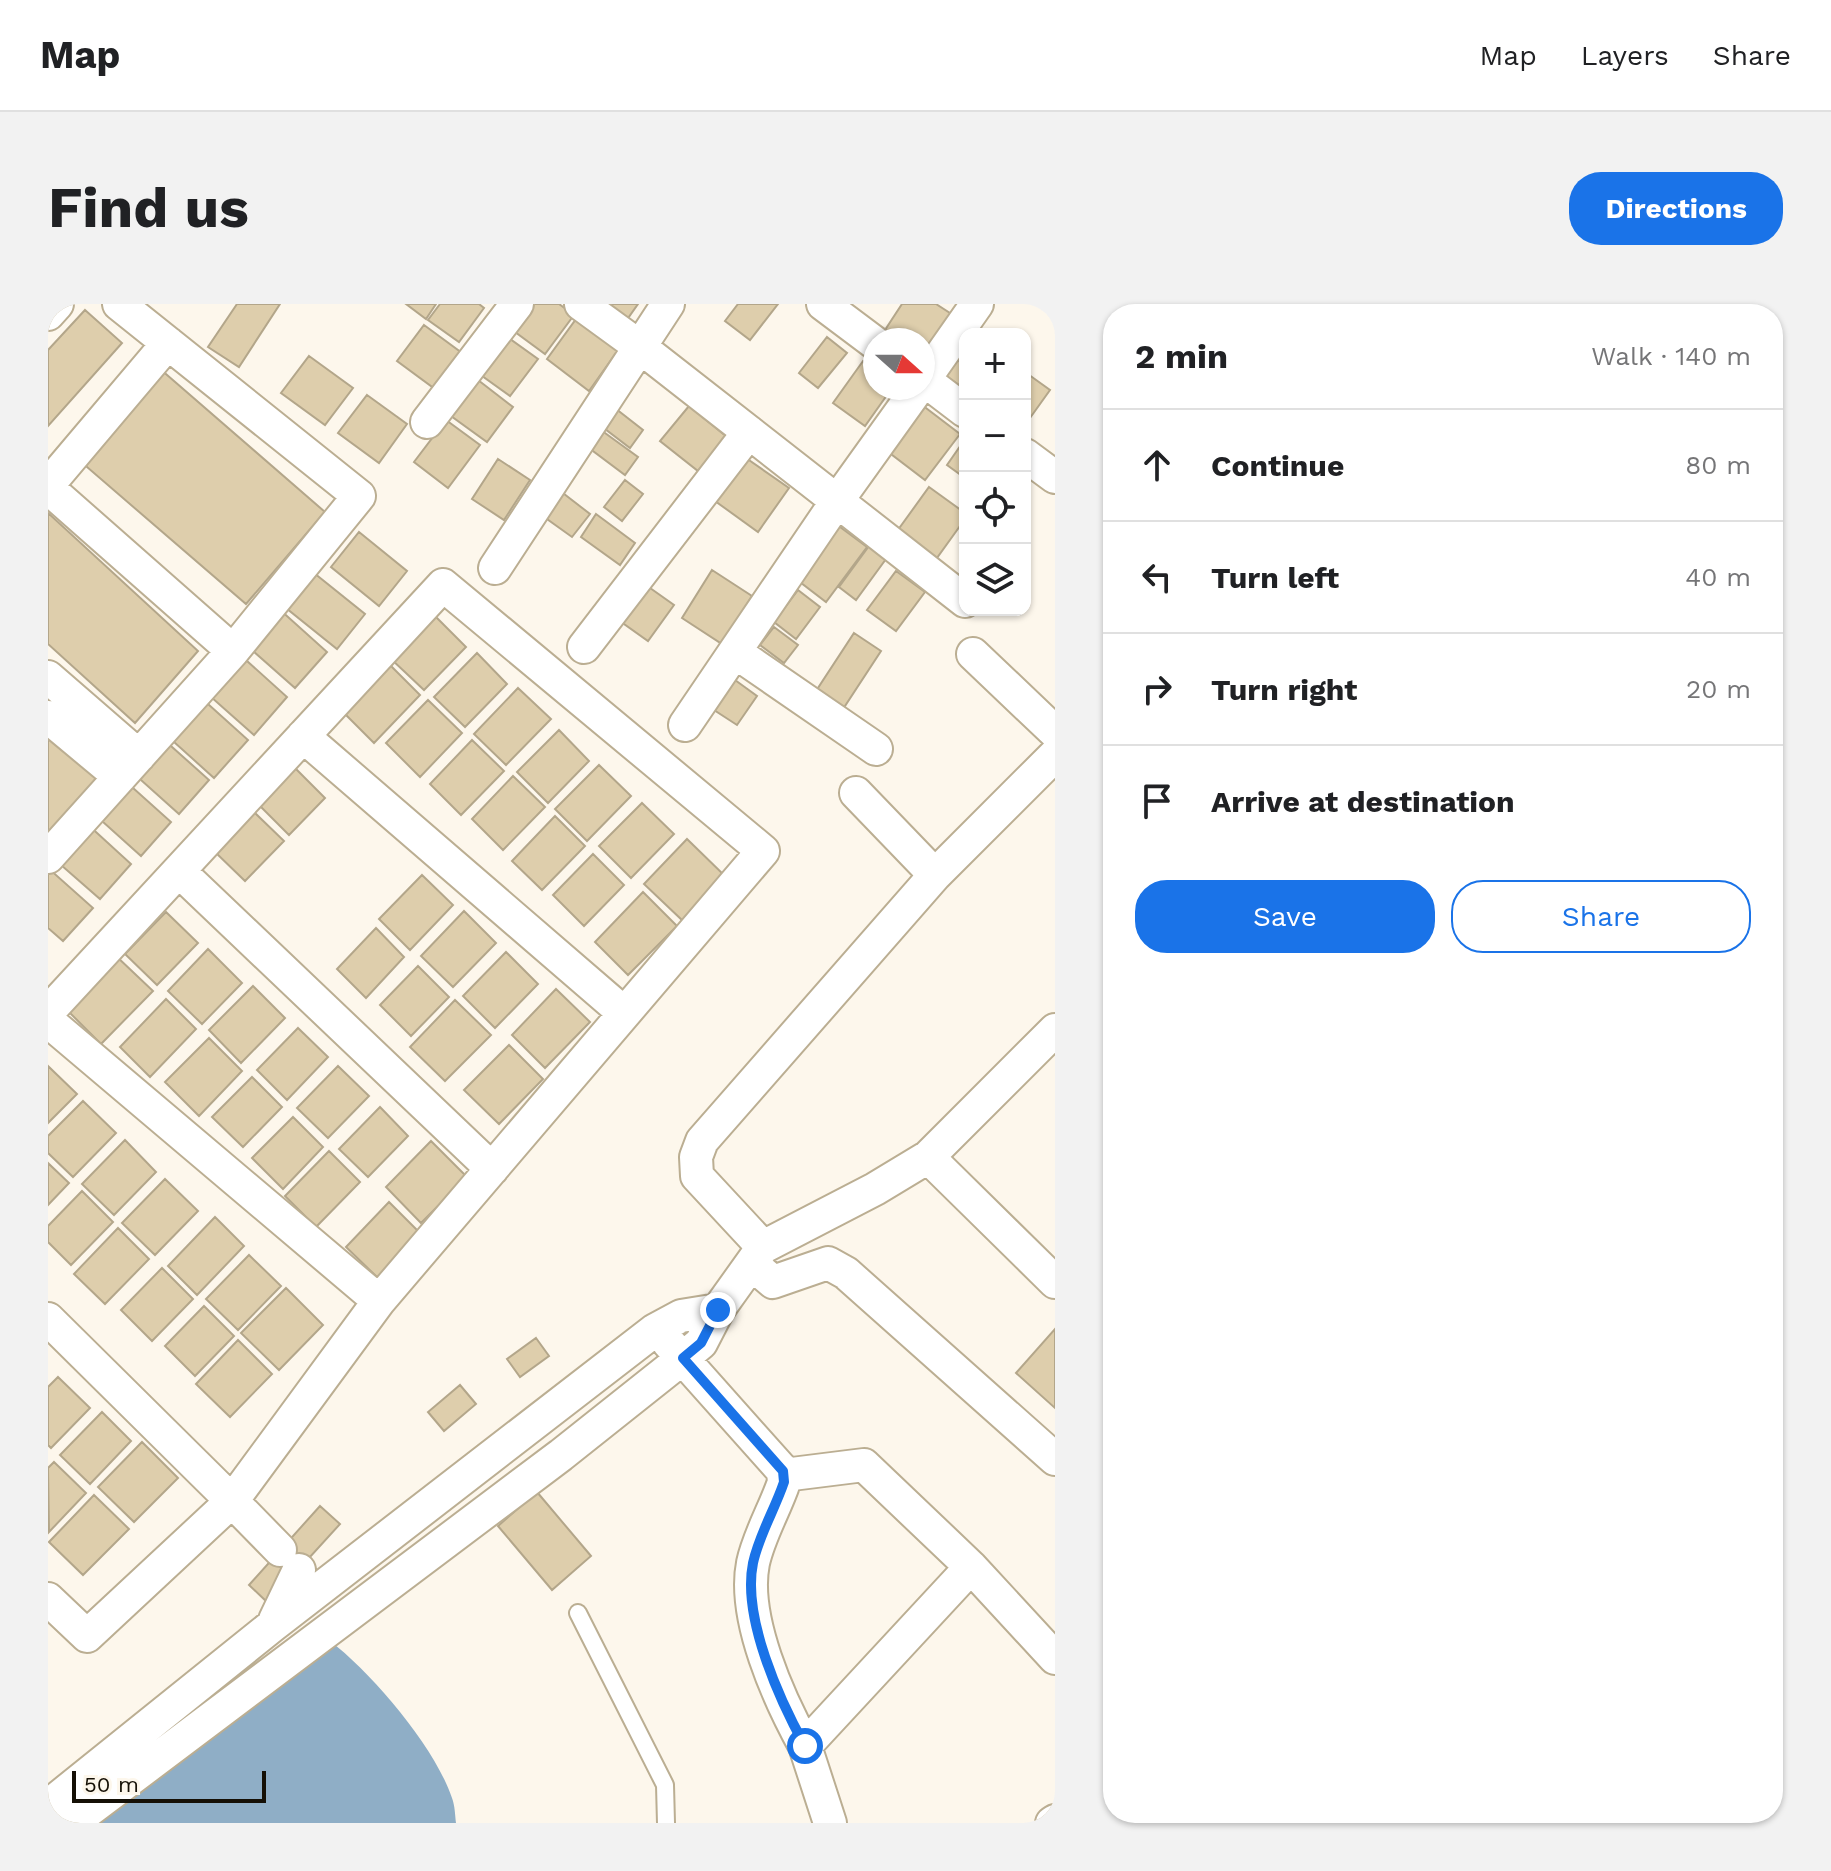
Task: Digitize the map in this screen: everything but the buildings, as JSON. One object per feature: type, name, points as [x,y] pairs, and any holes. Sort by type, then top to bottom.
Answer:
[{"type":"street","points":[[48,314],[57,304]]},
{"type":"street","points":[[48,857],[233,651],[359,496],[119,304]]},
{"type":"street","points":[[427,422],[517,304]]},
{"type":"street","points":[[581,304],[959,596]]},
{"type":"street","points":[[495,568],[668,304]]},
{"type":"street","points":[[823,304],[863,334]]},
{"type":"street","points":[[935,363],[977,304]]},
{"type":"street","points":[[168,343],[48,486],[233,651]]},
{"type":"street","points":[[935,389],[959,407]]},
{"type":"street","points":[[685,725],[909,400]]},
{"type":"street","points":[[584,647],[749,432]]},
{"type":"street","points":[[1031,459],[1055,477]]},
{"type":"street","points":[[48,1012],[443,585],[763,851],[379,1301],[232,1501],[87,1636],[48,1599]]},
{"type":"street","points":[[735,652],[876,749]]},
{"type":"street","points":[[973,654],[1055,732]]},
{"type":"street","points":[[48,677],[130,767]]},
{"type":"street","points":[[48,717],[130,767]]},
{"type":"street","points":[[303,736],[624,1013]]},
{"type":"street","points":[[1055,755],[935,875],[702,1141],[696,1157],[697,1176],[758,1256],[773,1282],[828,1263],[846,1273],[1055,1459]]},
{"type":"street","points":[[856,793],[935,875]]},
{"type":"street","points":[[179,871],[492,1169]]},
{"type":"street","points":[[48,1021],[379,1301]]},
{"type":"street","points":[[72,1823],[561,1455],[683,1358],[701,1343],[718,1310],[758,1256],[928,1157],[1053,1034]]},
{"type":"street","points":[[928,1157],[1055,1282]]},
{"type":"street","points":[[48,1806],[272,1626],[655,1330],[681,1316],[718,1310]]},
{"type":"street","points":[[48,1319],[289,1560],[272,1626]]},
{"type":"street","points":[[655,1330],[782,1468],[784,1475],[779,1499],[753,1563],[753,1610],[782,1704],[805,1746],[830,1823]]},
{"type":"street","points":[[784,1475],[864,1465],[971,1567],[1055,1658]]},
{"type":"street","points":[[805,1746],[971,1567]]},
{"type":"lane","points":[[578,1613],[665,1785],[666,1823]]},
{"type":"water","points":[[330,1641],[383,1691],[417,1734],[444,1778],[453,1801],[456,1823],[91,1823]]},
{"type":"route","points":[[718,1310],[701,1343],[683,1358],[783,1471],[785,1479],[779,1499],[753,1563],[753,1610],[782,1704],[805,1746]]}]
